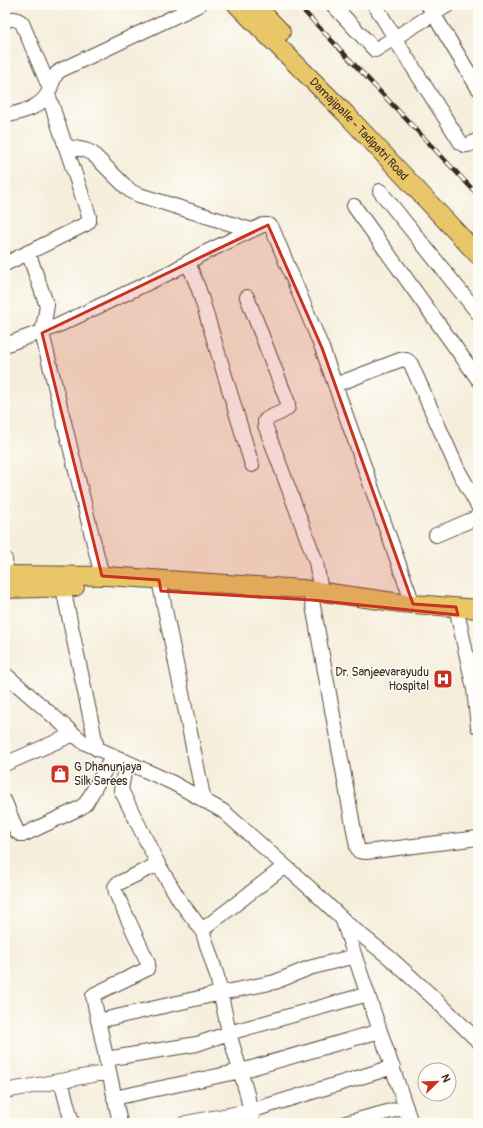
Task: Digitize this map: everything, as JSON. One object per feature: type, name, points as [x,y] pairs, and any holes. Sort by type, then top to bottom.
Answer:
[{"type":"main road","name":"Damajipalle - Tadipatri Road","points":[[237,5],[346,114],[478,255]]},
{"type":"main road","name":"Damajipalle - Tadipatri Road","points":[[255,5],[478,239]]},
{"type":"main road","points":[[5,575],[102,576],[160,585]]},
{"type":"main road","points":[[5,575],[63,588],[160,585],[237,590],[302,589],[316,596],[401,611],[457,611],[478,609]]},
{"type":"main road","points":[[316,596],[413,604],[478,616]]},
{"type":"street","points":[[5,116],[35,107],[49,91],[57,72],[198,5]]},
{"type":"street","points":[[333,5],[375,50],[395,38],[431,10],[448,5]]},
{"type":"street","points":[[375,5],[400,48],[461,143],[464,146],[477,143]]},
{"type":"street","points":[[431,10],[478,88]]},
{"type":"street","points":[[5,21],[12,18],[18,19],[22,23],[49,91],[65,146],[89,216],[89,221],[86,224],[5,264]]},
{"type":"street","points":[[65,146],[92,153],[132,192],[251,230]]},
{"type":"street","points":[[380,191],[478,313]]},
{"type":"street","points":[[354,206],[478,379]]},
{"type":"street","points":[[5,345],[58,326],[251,230],[263,225],[268,225],[272,228],[322,348],[413,604]]},
{"type":"street","points":[[28,252],[47,306],[42,333],[102,576]]},
{"type":"street","points":[[188,262],[199,290],[252,466]]},
{"type":"street","points":[[247,297],[288,403],[288,407],[285,411],[267,418],[265,425],[316,562],[316,596],[356,847],[359,851],[366,852],[478,838]]},
{"type":"street","points":[[335,385],[400,360],[408,360],[458,470],[478,506]]},
{"type":"street","points":[[436,535],[478,518]]},
{"type":"street","points":[[160,585],[204,800]]},
{"type":"street","points":[[63,588],[97,749]]},
{"type":"street","points":[[457,611],[474,689],[478,726]]},
{"type":"street","points":[[5,674],[84,742],[173,783],[223,811],[343,919],[390,958],[478,1041]]},
{"type":"street","points":[[5,764],[74,734]]},
{"type":"street","points":[[5,802],[17,832],[20,834],[25,834],[80,808],[86,803],[120,759]]},
{"type":"street","points":[[120,759],[120,790],[158,864],[180,901],[202,930],[217,976],[229,1033],[241,1071],[251,1117]]},
{"type":"street","points":[[120,1123],[93,996],[144,971],[148,966],[116,893],[115,887],[117,884],[158,864]]},
{"type":"street","points":[[202,930],[285,866]]},
{"type":"street","points":[[343,919],[412,1123]]},
{"type":"street","points":[[98,1021],[276,982],[309,968],[355,956]]},
{"type":"street","points":[[5,1091],[61,1081],[107,1065],[197,1044],[229,1033],[368,994]]},
{"type":"street","points":[[114,1098],[241,1071],[380,1031]]},
{"type":"street","points":[[186,1123],[251,1117],[393,1067]]},
{"type":"street","points":[[61,1081],[72,1123]]},
{"type":"street","points":[[346,1123],[406,1107]]},
{"type":"highlighted area","points":[[268,225],[322,348],[413,604],[456,607],[458,615],[312,600],[161,591],[159,580],[102,576],[42,333]]},
{"type":"railway","points":[[298,5],[478,195]]},
{"type":"place","name":"Dr. Sanjeevarayudu Hospital","points":[[443,679]]},
{"type":"place","name":"G Dhanunjaya Silk Sarees","points":[[60,774]]}]
